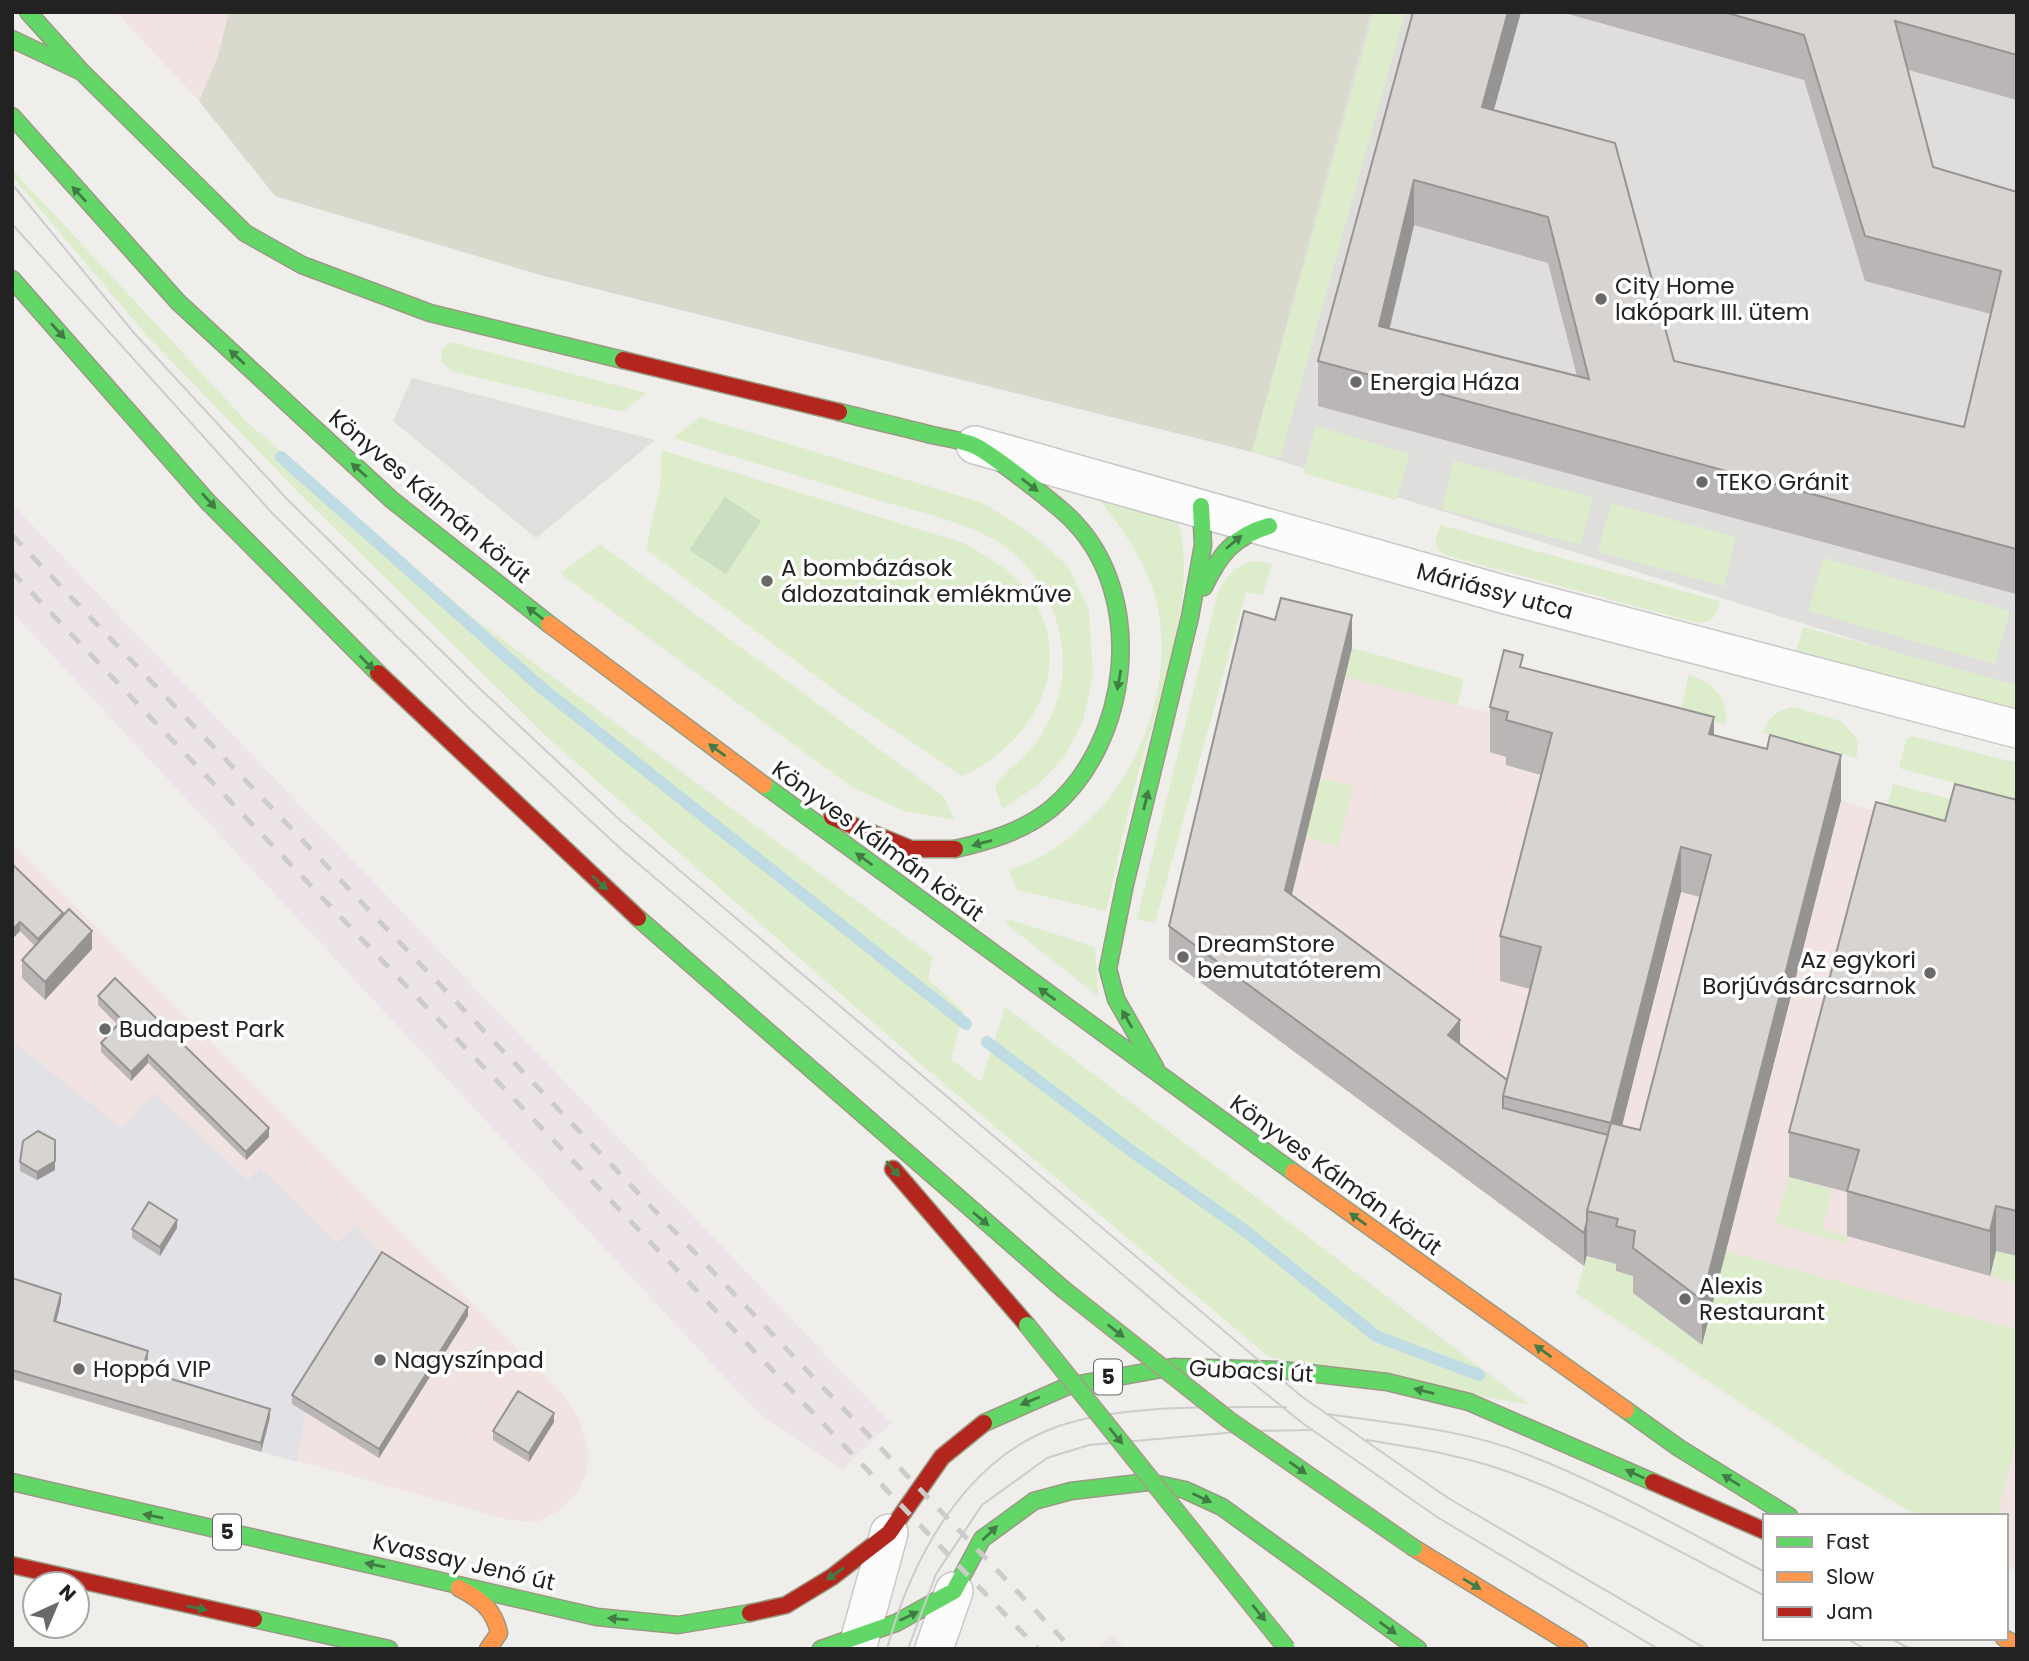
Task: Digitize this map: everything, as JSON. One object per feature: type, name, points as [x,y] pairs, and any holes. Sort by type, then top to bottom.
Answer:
[{"type":"main road","points":[[28,12],[82,72],[245,233],[302,265],[430,313],[975,444],[1029,483],[1074,521],[1100,555],[1114,591],[1122,672],[1111,718],[1079,781],[1051,809],[998,839],[955,849],[911,849],[772,791]]},
{"type":"main road","points":[[12,39],[82,72]]},
{"type":"main road","name":"Könyves Kálmán körút","points":[[12,116],[178,302],[392,500],[575,644],[1161,1078],[1679,1448],[1786,1514]]},
{"type":"main road","points":[[12,279],[233,528],[398,694],[817,1080],[1063,1289],[1229,1420],[1414,1548],[1579,1649]]},
{"type":"main road","points":[[1161,1078],[1116,999],[1108,970],[1125,884],[1190,617],[1203,545],[1201,506]]},
{"type":"main road","points":[[1190,617],[1222,553],[1248,531],[1269,526]]},
{"type":"main road","points":[[817,1080],[1027,1325],[1287,1649]]},
{"type":"main road","name":"Gubacsi út","points":[[889,1533],[942,1457],[981,1424],[1068,1386],[1173,1367],[1282,1370],[1374,1380],[1469,1402],[1763,1530]]},
{"type":"main road","name":"Kvassay Jenő út","points":[[12,1482],[597,1617],[678,1625],[734,1617],[786,1605],[832,1577],[889,1533]]},
{"type":"main road","points":[[821,1649],[859,1642],[954,1591],[982,1539],[1003,1521],[1034,1501],[1071,1491],[1148,1482],[1185,1490],[1222,1507],[1418,1649]]},
{"type":"main road","points":[[12,1565],[389,1649]]},
{"type":"main road","points":[[442,1580],[488,1605],[497,1618],[499,1633],[488,1649]]},
{"type":"street","name":"Máriássy utca","points":[[975,444],[1201,506],[1506,595],[2017,729]]},
{"type":"street","name":"Gubacsi út","points":[[859,1642],[889,1533]]},
{"type":"street","points":[[934,1649],[954,1591]]},
{"type":"shaded area","points":[[116,12],[229,12],[218,56],[199,101]]},
{"type":"shaded area","points":[[229,12],[1371,12],[1252,452],[540,275],[275,196],[199,101],[218,56]]},
{"type":"shaded area","points":[[1371,12],[2017,12],[2017,690],[1252,452]]},
{"type":"shaded area","points":[[412,378],[655,440],[536,538],[393,421]]},
{"type":"shaded area","points":[[12,504],[891,1423],[843,1469],[758,1413],[12,612]]},
{"type":"shaded area","points":[[1281,630],[1352,648],[1346,677],[1841,800],[1885,814],[1893,784],[1962,802],[2017,846],[2017,1572],[2008,1568],[2008,1514],[1915,1514],[1849,1475],[1576,1293],[1584,1266],[1169,959]]},
{"type":"shaded area","name":"Budapest Park","points":[[12,843],[564,1395],[579,1419],[588,1447],[587,1474],[573,1498],[557,1512],[537,1522],[509,1520],[12,1380]]},
{"type":"shaded area","points":[[12,1041],[122,1128],[154,1093],[248,1180],[260,1168],[337,1243],[355,1226],[384,1255],[306,1412],[297,1462],[261,1452],[270,1417],[142,1379],[54,1330],[12,1287]]},
{"type":"shaded area","points":[[1112,1635],[1125,1649],[1097,1649]]},
{"type":"green space","points":[[1374,12],[1405,12],[1280,458],[1252,452]]},
{"type":"green space","points":[[12,169],[248,423],[477,621],[933,957],[928,979],[964,1012],[951,1059],[981,1082],[1005,1007],[1530,1405],[1269,1357],[923,1066],[548,738],[304,498],[148,337],[12,176]]},
{"type":"green space","points":[[450,342],[646,393],[623,412],[454,372],[441,362],[442,349]]},
{"type":"green space","points":[[700,417],[983,503],[1032,534],[1068,566],[1089,610],[1093,675],[1083,721],[1065,756],[1038,785],[1002,809],[995,786],[1032,748],[1045,728],[1058,697],[1063,669],[1058,625],[1040,585],[1027,567],[993,539],[965,526],[673,438]]},
{"type":"green space","points":[[1316,426],[1410,454],[1396,500],[1303,473]]},
{"type":"green space","points":[[661,450],[964,543],[1000,566],[1017,579],[1031,596],[1044,623],[1050,649],[1048,676],[1040,701],[1027,724],[987,763],[962,776],[840,694],[646,549],[661,481]]},
{"type":"green space","points":[[1454,461],[1593,497],[1581,545],[1442,509]]},
{"type":"green space","points":[[725,497],[761,521],[726,574],[689,550]]},
{"type":"green space","points":[[1097,497],[1177,518],[1183,549],[1179,620],[1162,694],[1132,796],[1106,911],[1017,890],[1009,870],[1046,853],[1080,829],[1108,799],[1131,764],[1148,726],[1158,685],[1162,644],[1153,589],[1133,547]]},
{"type":"green space","points":[[1611,503],[1736,537],[1724,586],[1598,552]]},
{"type":"green space","points":[[1440,525],[1720,601],[1719,606],[1711,620],[1698,623],[1448,556],[1439,551],[1435,542]]},
{"type":"green space","points":[[600,544],[943,796],[955,820],[904,811],[852,787],[560,573]]},
{"type":"green space","points":[[1824,558],[2010,611],[1995,664],[1808,611]]},
{"type":"green space","points":[[1257,561],[1272,564],[1263,595],[1246,592],[1155,923],[1137,919],[1218,592],[1238,567]]},
{"type":"green space","points":[[1803,627],[2017,685],[2017,710],[1796,651]]},
{"type":"green space","points":[[1352,648],[1464,679],[1457,705],[1345,677]]},
{"type":"green space","points":[[1689,674],[1717,692],[1725,706],[1725,724],[1680,712]]},
{"type":"green space","points":[[1794,707],[1841,721],[1858,740],[1857,758],[1763,732],[1775,715]]},
{"type":"green space","points":[[1912,736],[2017,763],[2017,800],[1899,768],[1906,739]]},
{"type":"green space","points":[[1321,778],[1353,786],[1338,846],[1306,837]]},
{"type":"green space","points":[[1893,784],[1962,802],[1945,866],[1876,848]]},
{"type":"green space","points":[[1008,919],[1095,947],[1098,996],[1005,923]]},
{"type":"green space","points":[[1789,1177],[1832,1189],[1822,1229],[1847,1236],[1845,1243],[1776,1224]]},
{"type":"green space","points":[[1725,1251],[2017,1330],[2017,1437],[1998,1514],[1915,1514],[1849,1475],[1576,1293],[1587,1256],[1618,1265],[1617,1271],[1635,1276],[1633,1293],[1702,1345]]},
{"type":"green space","points":[[1996,1251],[2017,1256],[2017,1283],[1990,1276]]},
{"type":"building","name":"City Home lakópark III. ütem","points":[[1413,12],[1508,12],[1482,107],[1615,143],[1674,361],[1964,427],[2001,271],[1865,236],[1804,35],[1724,12],[2017,12],[2017,55],[1895,21],[1933,167],[2017,192],[2016,549],[1318,361]],"holes":[[[1414,180],[1548,217],[1589,379],[1379,326]]]},
{"type":"building","points":[[1281,598],[1352,615],[1285,890],[1460,1020],[1448,1035],[1507,1080],[1503,1108],[1608,1135],[1587,1211],[1584,1233],[1169,926],[1244,611],[1275,620]]},
{"type":"building","points":[[1504,650],[1523,655],[1520,667],[1714,717],[1709,734],[1767,749],[1770,735],[1841,755],[1702,1300],[1633,1248],[1635,1231],[1616,1226],[1618,1219],[1587,1211],[1611,1123],[1503,1096],[1541,947],[1500,936],[1552,733],[1506,720],[1508,712],[1490,707]],"holes":[[[1681,847],[1711,855],[1640,1130],[1611,1123]]]},
{"type":"building","name":"Az egykori Borjúvásárcsarnok","points":[[1955,784],[2017,800],[2017,1211],[1996,1206],[1990,1231],[1847,1191],[1859,1150],[1789,1132],[1876,802],[1945,821]]},
{"type":"building","points":[[12,864],[63,913],[38,939],[20,922],[12,930]]},
{"type":"building","points":[[69,909],[92,931],[45,982],[22,960]]},
{"type":"building","points":[[115,978],[269,1128],[246,1152],[148,1055],[131,1072],[101,1043],[122,1020],[98,996]]},
{"type":"building","points":[[38,1131],[55,1140],[55,1161],[37,1172],[20,1162],[23,1141]]},
{"type":"building","points":[[149,1202],[177,1220],[160,1247],[132,1229]]},
{"type":"building","name":"Nagyszínpad","points":[[382,1252],[468,1307],[379,1449],[292,1395]]},
{"type":"building","name":"Hoppá VIP","points":[[12,1278],[61,1294],[54,1321],[148,1351],[142,1370],[270,1409],[261,1443],[12,1370]]},
{"type":"building","points":[[518,1391],[554,1413],[529,1453],[493,1431]]},
{"type":"waterway","points":[[281,457],[543,689],[966,1024]]},
{"type":"waterway","points":[[987,1042],[1130,1150],[1244,1230],[1376,1336],[1479,1375]]},
{"type":"tram line","points":[[12,184],[134,333],[286,498],[478,687],[620,820],[1301,1396],[1448,1498],[1706,1649]]},
{"type":"tram line","points":[[12,224],[273,514],[475,714],[621,849],[1201,1341],[1301,1422],[1437,1517],[1658,1649]]},
{"type":"tram line","points":[[887,1649],[911,1581],[927,1547],[947,1516],[970,1487],[996,1462],[1026,1441],[1059,1426],[1141,1410],[1286,1407]]},
{"type":"tram line","points":[[1328,1414],[1453,1433],[1526,1454],[1617,1495],[1763,1571]]},
{"type":"tram line","points":[[908,1649],[936,1574],[982,1505],[1047,1458],[1089,1445],[1248,1431],[1312,1430]]},
{"type":"tram line","points":[[1367,1440],[1460,1457],[1514,1474],[1610,1516],[1763,1595]]},
{"type":"tram line","points":[[1849,1640],[1865,1649]]},
{"type":"tram line","points":[[1894,1640],[1910,1649]]},
{"type":"railway","points":[[12,535],[1072,1649]]},
{"type":"railway","points":[[12,572],[1038,1649]]},
{"type":"traffic: fast","points":[[28,12],[82,72]]},
{"type":"traffic: fast","points":[[12,39],[82,72],[245,233],[302,265],[430,313],[623,360]]},
{"type":"traffic: fast","points":[[12,116],[178,302],[392,500],[549,624]]},
{"type":"traffic: fast","points":[[12,279],[207,501],[378,673]]},
{"type":"traffic: fast","points":[[839,412],[963,442],[981,449],[1025,480],[1074,522],[1097,553],[1112,589],[1120,628],[1120,669],[1112,709],[1099,746],[1078,780],[1041,816],[994,839],[955,849]]},
{"type":"traffic: fast","points":[[1155,1067],[1116,999],[1108,969],[1125,884],[1190,617],[1203,545],[1201,506]]},
{"type":"traffic: fast","points":[[1204,587],[1229,548],[1246,535],[1269,526]]},
{"type":"traffic: fast","points":[[764,785],[1293,1172]]},
{"type":"traffic: fast","points":[[638,918],[1063,1289]]},
{"type":"traffic: fast","points":[[1063,1289],[1229,1420],[1414,1548]]},
{"type":"traffic: fast","points":[[1027,1325],[1287,1649]]},
{"type":"traffic: fast","points":[[984,1423],[1068,1386],[1173,1367],[1282,1370],[1387,1382],[1469,1402],[1653,1482]]},
{"type":"traffic: fast","points":[[1626,1410],[1679,1448],[1786,1514]]},
{"type":"traffic: fast","points":[[12,1482],[597,1617],[678,1625],[750,1613]]},
{"type":"traffic: fast","points":[[821,1649],[896,1623],[954,1591],[982,1539],[1034,1501],[1071,1491],[1148,1482],[1185,1490],[1222,1507],[1418,1649]]},
{"type":"traffic: fast","points":[[254,1619],[389,1649]]},
{"type":"traffic: slow","points":[[549,624],[764,785]]},
{"type":"traffic: slow","points":[[1293,1172],[1626,1410]]},
{"type":"traffic: slow","points":[[1414,1548],[1579,1649]]},
{"type":"traffic: slow","points":[[459,1588],[480,1601],[494,1617],[499,1633],[488,1649]]},
{"type":"traffic: slow","points":[[2008,1640],[2017,1645]]},
{"type":"traffic: jam","points":[[623,360],[839,412]]},
{"type":"traffic: jam","points":[[378,673],[638,918]]},
{"type":"traffic: jam","points":[[832,817],[911,849],[955,849]]},
{"type":"traffic: jam","points":[[893,1169],[1027,1325]]},
{"type":"traffic: jam","points":[[750,1613],[786,1605],[832,1577],[889,1533],[942,1457],[984,1423]]},
{"type":"traffic: jam","points":[[1653,1482],[1763,1530]]},
{"type":"traffic: jam","points":[[12,1565],[254,1619]]},
{"type":"place","name":"City Home lakópark III. ütem","points":[[1601,299]]},
{"type":"place","name":"Energia Háza","points":[[1356,382]]},
{"type":"place","name":"TEKO Gránit","points":[[1702,482]]},
{"type":"place","name":"A bombázások áldozatainak emlékműve","points":[[767,581]]},
{"type":"place","name":"DreamStore bemutatóterem","points":[[1183,957]]},
{"type":"place","name":"Az egykori Borjúvásárcsarnok","points":[[1930,973]]},
{"type":"place","name":"Budapest Park","points":[[105,1029]]},
{"type":"place","name":"Alexis Restaurant","points":[[1685,1299]]},
{"type":"place","name":"Nagyszínpad","points":[[380,1360]]},
{"type":"place","name":"Hoppá VIP","points":[[79,1369]]}]
